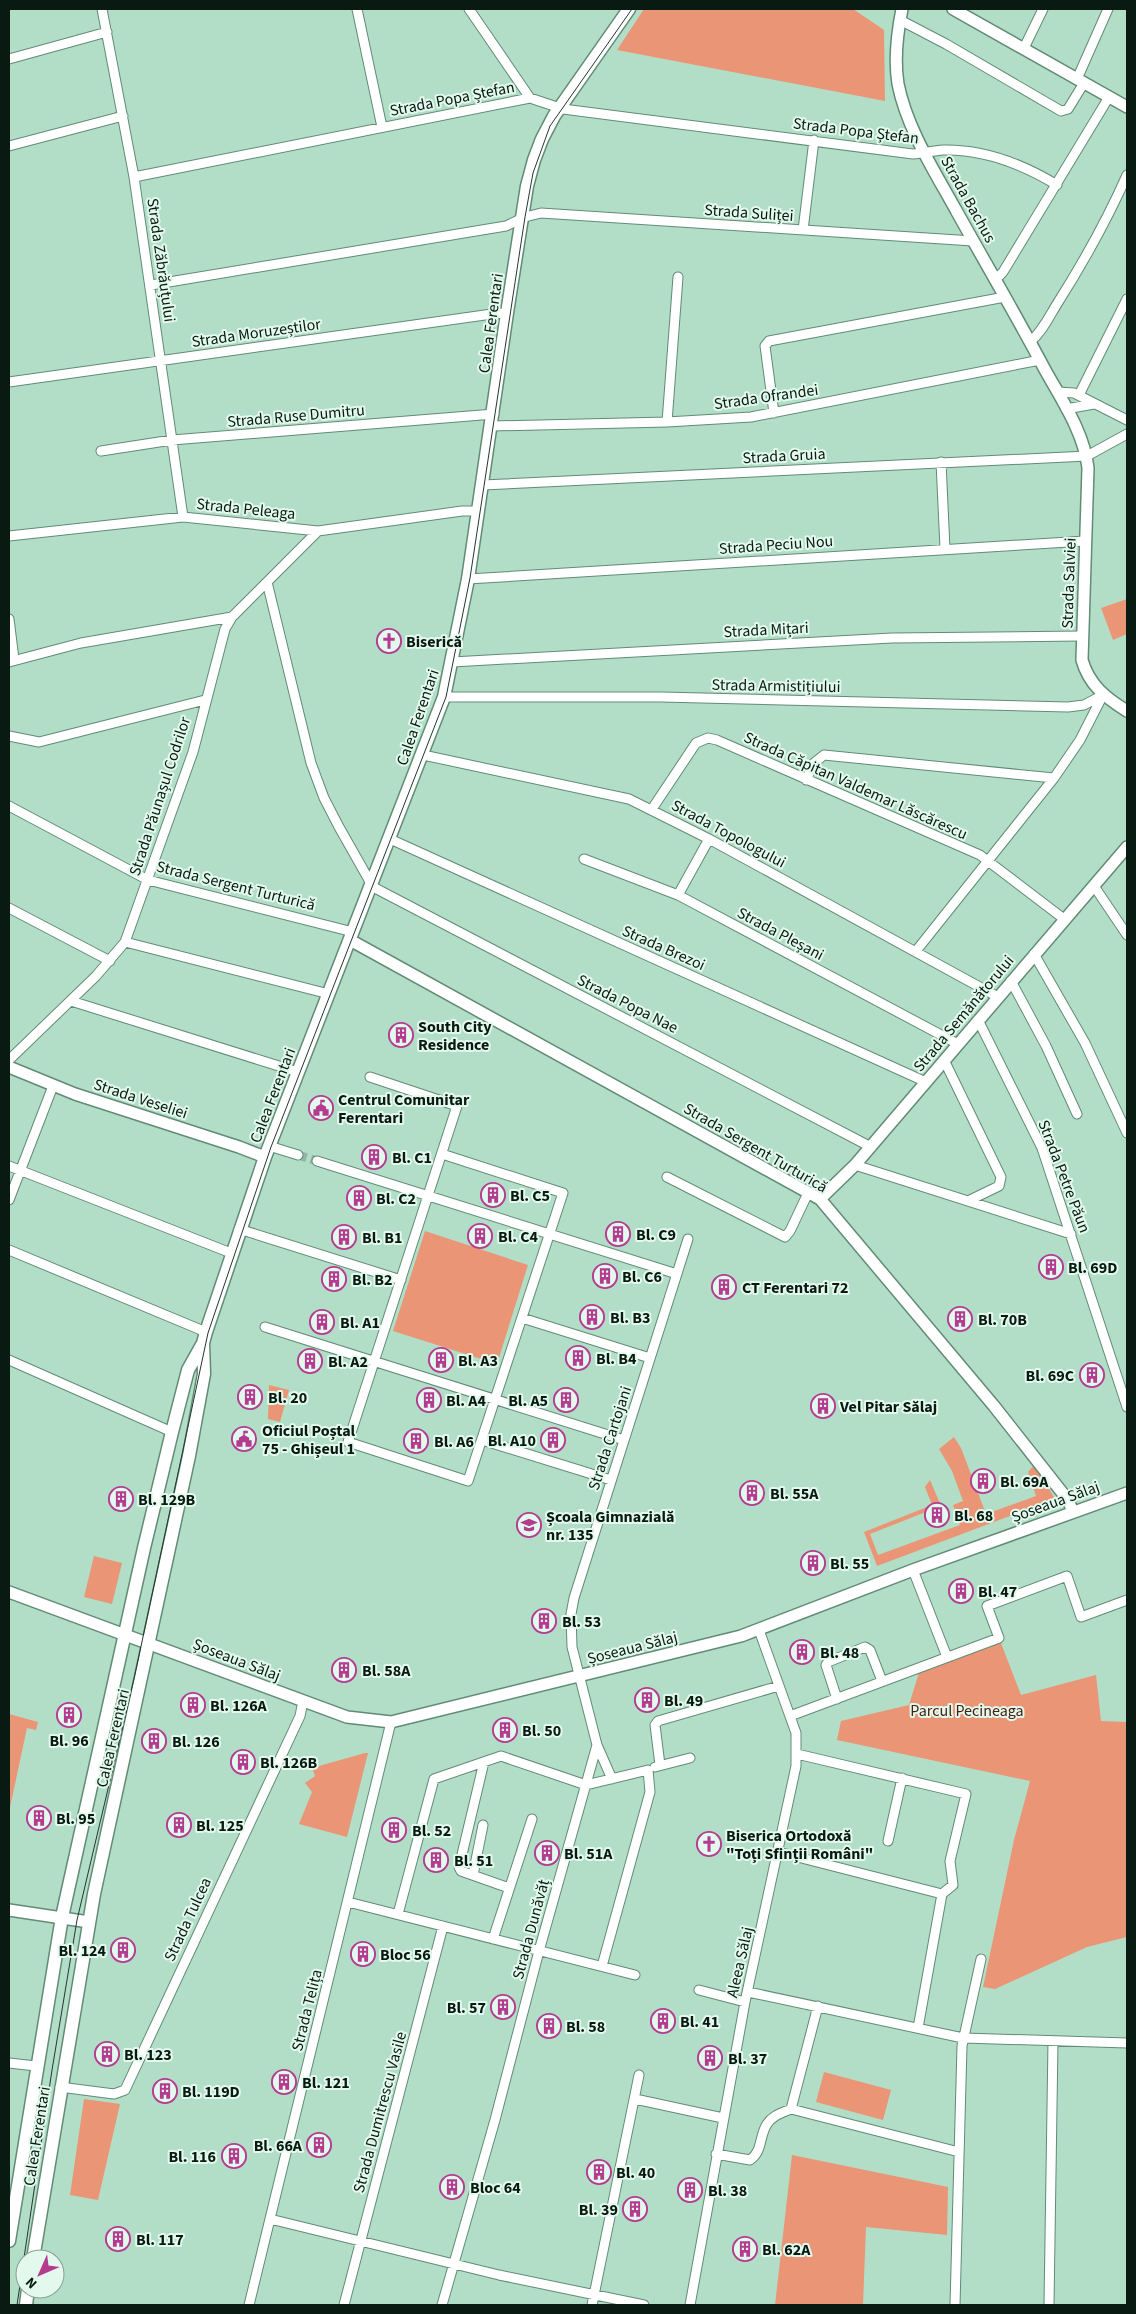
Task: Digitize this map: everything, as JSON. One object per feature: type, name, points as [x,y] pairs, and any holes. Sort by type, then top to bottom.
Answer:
[{"type":"main road","name":"Calea Ferentari","points":[[9,2241],[36,2066],[62,1917],[124,1634],[188,1370],[204,1337],[231,1253],[267,1152],[390,840],[444,697],[468,578],[493,420],[507,313],[534,160],[547,128],[628,9]]},
{"type":"main road","name":"Calea Ferentari","points":[[35,2249],[60,2087],[89,1922],[116,1788],[150,1644],[189,1456],[204,1374],[204,1337]]},
{"type":"street","name":"Strada Zăbrăuțului","points":[[102,9],[134,177],[184,517]]},
{"type":"street","points":[[357,9],[382,127]]},
{"type":"street","points":[[470,9],[530,98]]},
{"type":"street","points":[[954,9],[1109,98],[1127,105]]},
{"type":"street","points":[[1024,48],[1043,9]]},
{"type":"street","points":[[901,14],[946,44],[1061,111],[1068,109],[1108,9]]},
{"type":"street","name":"Strada Bachus","points":[[901,14],[896,59],[898,83],[910,122],[973,241],[1058,392],[1080,436],[1087,456]]},
{"type":"street","points":[[9,58],[107,32]]},
{"type":"street","name":"Strada Popa Ștefan","points":[[134,177],[530,98],[560,108],[913,154],[955,150],[983,155],[1024,167],[1057,185]]},
{"type":"street","points":[[996,280],[1003,272],[1109,98]]},
{"type":"street","points":[[9,146],[123,116]]},
{"type":"street","points":[[803,230],[814,140]]},
{"type":"street","points":[[1030,342],[1039,334],[1070,284],[1100,231],[1127,175]]},
{"type":"street","name":"Strada Suliței","points":[[151,285],[506,226],[523,218],[540,214],[973,241]]},
{"type":"street","points":[[668,422],[678,278]]},
{"type":"street","points":[[774,413],[766,346],[769,341],[1005,297]]},
{"type":"street","points":[[1079,395],[1127,299]]},
{"type":"street","name":"Strada Moruzeștilor","points":[[9,382],[507,313]]},
{"type":"street","name":"Strada Ofrandei","points":[[493,420],[668,422],[732,418],[774,413],[1040,360]]},
{"type":"street","points":[[1058,392],[1079,395],[1127,420]]},
{"type":"street","points":[[1066,409],[1094,404]]},
{"type":"street","name":"Strada Ruse Dumitru","points":[[101,451],[172,440],[493,420]]},
{"type":"street","points":[[1087,456],[1127,434]]},
{"type":"street","name":"Strada Gruia","points":[[483,485],[1087,456]]},
{"type":"street","name":"Strada Salviei","points":[[1087,456],[1082,636],[1084,668],[1092,683],[1107,698],[1127,711]]},
{"type":"street","points":[[941,462],[945,549]]},
{"type":"street","name":"Strada Peleaga","points":[[9,536],[184,517],[318,531],[444,513],[479,510]]},
{"type":"street","name":"Strada Păunașul Codrilor","points":[[9,1060],[71,1001],[110,961],[125,942],[193,752],[220,642],[232,617],[318,531]]},
{"type":"street","name":"Strada Peciu Nou","points":[[468,578],[1085,541]]},
{"type":"street","points":[[267,582],[311,763],[324,798],[372,885]]},
{"type":"street","points":[[9,619],[12,660],[81,643],[232,617]]},
{"type":"street","name":"Strada Mițari","points":[[452,662],[892,638],[1082,636]]},
{"type":"street","name":"Strada Armistițiului","points":[[444,697],[661,697],[1068,707],[1107,698]]},
{"type":"street","points":[[916,950],[1054,778],[1107,698]]},
{"type":"street","points":[[9,736],[39,742],[205,700]]},
{"type":"street","name":"Strada Căpitan Valdemar Lăscărescu","points":[[652,810],[692,748],[702,739],[717,740],[988,860],[1064,919]]},
{"type":"street","name":"Strada Topologului","points":[[423,755],[615,795],[652,810],[916,950],[998,996]]},
{"type":"street","points":[[806,780],[814,763],[824,755],[1054,778]]},
{"type":"street","name":"Strada Sergent Turturică","points":[[9,806],[148,880],[352,936],[820,1199],[1000,1413],[1068,1500],[1073,1512]]},
{"type":"street","points":[[678,895],[709,839]]},
{"type":"street","name":"Strada Brezoi","points":[[390,840],[926,1082]]},
{"type":"street","name":"Strada Semănătorului","points":[[820,1199],[871,1147],[1127,847]]},
{"type":"street","name":"Strada Pleșani","points":[[584,859],[678,895],[958,1044]]},
{"type":"street","name":"Strada Popa Nae","points":[[372,885],[385,894],[758,1086],[871,1147]]},
{"type":"street","points":[[1094,886],[1127,935]]},
{"type":"street","points":[[9,908],[110,961]]},
{"type":"street","points":[[125,942],[329,994]]},
{"type":"street","points":[[1034,954],[1085,1043],[1127,1133]]},
{"type":"street","points":[[1011,981],[1046,1046],[1077,1114]]},
{"type":"street","points":[[71,1001],[298,1072]]},
{"type":"street","name":"Strada Petre Păun","points":[[978,1020],[1042,1148],[1072,1234],[1127,1406]]},
{"type":"street","points":[[944,1060],[1001,1177],[999,1186],[970,1200]]},
{"type":"street","name":"Strada Veseliei","points":[[9,1067],[53,1086],[240,1146],[267,1152]]},
{"type":"street","points":[[370,1077],[457,1106],[348,1442],[468,1481],[563,1193],[442,1154]]},
{"type":"street","points":[[9,1200],[53,1086]]},
{"type":"street","points":[[267,1152],[298,1155]]},
{"type":"street","points":[[317,1161],[677,1274]]},
{"type":"street","points":[[855,1165],[1072,1234]]},
{"type":"street","points":[[9,1166],[231,1253]]},
{"type":"street","points":[[667,1177],[785,1237],[790,1231],[808,1192]]},
{"type":"street","points":[[240,1229],[401,1280]]},
{"type":"street","name":"Strada Cartojani","points":[[579,1677],[572,1647],[571,1614],[578,1582],[688,1239]]},
{"type":"street","points":[[9,1250],[204,1337]]},
{"type":"street","points":[[522,1318],[650,1358]]},
{"type":"street","points":[[265,1327],[624,1440]]},
{"type":"street","points":[[9,1360],[172,1432]]},
{"type":"street","points":[[482,1440],[611,1480]]},
{"type":"street","name":"Șoseaua Sălaj","points":[[9,1592],[347,1717],[391,1722],[720,1642],[759,1630],[913,1570],[1127,1493]]},
{"type":"street","points":[[913,1570],[947,1657]]},
{"type":"street","points":[[790,1716],[999,1638],[987,1606],[1067,1576],[1081,1617],[1127,1600]]},
{"type":"street","name":"Aleea Sălaj","points":[[690,2305],[745,2002],[778,1852],[797,1754],[796,1734],[759,1630]]},
{"type":"street","points":[[837,1699],[826,1665],[828,1662],[865,1647],[870,1650],[882,1681]]},
{"type":"street","points":[[579,1677],[597,1745],[612,1779]]},
{"type":"street","points":[[660,1765],[655,1725],[658,1721],[779,1686]]},
{"type":"street","name":"Strada Tulcea","points":[[60,2087],[114,2094],[125,2090],[300,1716],[303,1701]]},
{"type":"street","name":"Strada Telița","points":[[249,2305],[391,1722]]},
{"type":"street","name":"Strada Dunăvăț","points":[[442,2305],[495,2120],[539,1951],[597,1745]]},
{"type":"street","points":[[797,1754],[966,1794],[950,1861],[953,1885],[942,1894],[918,2028]]},
{"type":"street","points":[[398,1914],[434,1779],[501,1756],[586,1785],[690,1758]]},
{"type":"street","points":[[484,1762],[459,1867],[461,1871],[510,1888]]},
{"type":"street","points":[[602,1966],[650,1792],[648,1770]]},
{"type":"street","points":[[888,1840],[902,1778]]},
{"type":"street","points":[[493,1938],[532,1819]]},
{"type":"street","points":[[473,1875],[483,1825]]},
{"type":"street","points":[[778,1852],[942,1894]]},
{"type":"street","points":[[348,1902],[635,1975]]},
{"type":"street","points":[[9,1910],[89,1922]]},
{"type":"street","name":"Strada Dumitrescu Vasile","points":[[344,2305],[443,1926]]},
{"type":"street","points":[[955,2305],[963,2038],[982,1958]]},
{"type":"street","points":[[699,1990],[745,2002]]},
{"type":"street","points":[[748,1992],[963,2038],[1127,2043]]},
{"type":"street","points":[[791,2109],[818,2006]]},
{"type":"street","points":[[1049,2305],[1053,2041]]},
{"type":"street","points":[[9,2063],[36,2066]]},
{"type":"street","points":[[592,2305],[640,2075]]},
{"type":"street","points":[[635,2099],[723,2118]]},
{"type":"street","points":[[716,2154],[750,2160],[759,2151],[766,2124],[775,2116],[791,2109],[959,2152]]},
{"type":"street","points":[[270,2219],[454,2264],[594,2296],[644,2305]]},
{"type":"green space","points":[[644,9],[853,9],[884,30],[885,101],[617,50]]},
{"type":"green space","points":[[1127,599],[1127,634],[1113,640],[1101,608]]},
{"type":"green space","points":[[425,1231],[528,1265],[497,1364],[393,1331]]},
{"type":"green space","points":[[269,1385],[289,1390],[280,1422],[268,1419]]},
{"type":"green space","points":[[954,1437],[961,1448],[986,1514],[1036,1496],[1028,1472],[1035,1464],[1055,1499],[877,1566],[864,1532],[932,1505],[925,1487],[930,1480],[941,1506],[870,1534],[878,1555],[960,1525],[953,1505],[963,1501],[952,1471],[939,1449]]},
{"type":"green space","points":[[94,1556],[122,1563],[112,1604],[84,1597]]},
{"type":"green space","name":"Parcul Pecineaga","points":[[999,1638],[1021,1695],[1096,1675],[1101,1721],[1127,1722],[1127,1937],[1087,1947],[995,1989],[983,1987],[1014,1840],[1030,1781],[837,1740],[841,1721],[909,1705],[921,1666]]},
{"type":"green space","points":[[9,1714],[38,1722],[36,1730],[27,1728],[9,1812]]},
{"type":"green space","points":[[368,1753],[347,1837],[299,1824],[312,1792],[305,1783],[315,1776],[312,1768]]},
{"type":"green space","points":[[824,2072],[891,2090],[883,2120],[816,2102]]},
{"type":"green space","points":[[84,2099],[120,2104],[98,2200],[70,2195]]},
{"type":"green space","points":[[792,2155],[948,2187],[947,2235],[866,2227],[863,2305],[775,2305]]},
{"type":"tunnel","points":[[298,1155],[317,1161]]},
{"type":"tram line","points":[[17,2305],[52,2070],[77,1920],[134,1679],[208,1333],[271,1147],[446,697],[470,578],[533,173],[550,126],[632,9]]},
{"type":"place","name":"Biserică","points":[[389,641]]},
{"type":"place","name":"South City Residence","points":[[401,1035]]},
{"type":"place","name":"Centrul Comunitar Ferentari","points":[[321,1108]]},
{"type":"place","name":"Bl. C1","points":[[374,1157]]},
{"type":"place","name":"Bl. C5","points":[[493,1195]]},
{"type":"place","name":"Bl. C2","points":[[359,1198]]},
{"type":"place","name":"Bl. C9","points":[[618,1234]]},
{"type":"place","name":"Bl. C4","points":[[480,1236]]},
{"type":"place","name":"Bl. B1","points":[[344,1237]]},
{"type":"place","name":"Bl. 69D","points":[[1051,1267]]},
{"type":"place","name":"Bl. C6","points":[[605,1276]]},
{"type":"place","name":"Bl. B2","points":[[334,1279]]},
{"type":"place","name":"CT Ferentari 72","points":[[724,1287]]},
{"type":"place","name":"Bl. B3","points":[[592,1317]]},
{"type":"place","name":"Bl. 70B","points":[[960,1319]]},
{"type":"place","name":"Bl. A1","points":[[322,1322]]},
{"type":"place","name":"Bl. B4","points":[[578,1358]]},
{"type":"place","name":"Bl. A3","points":[[441,1360]]},
{"type":"place","name":"Bl. A2","points":[[310,1361]]},
{"type":"place","name":"Bl. 69C","points":[[1092,1375]]},
{"type":"place","name":"Bl. 20","points":[[250,1397]]},
{"type":"place","name":"Bl. A4","points":[[429,1400]]},
{"type":"place","name":"Bl. A5","points":[[566,1400]]},
{"type":"place","name":"Vel Pitar Sălaj","points":[[823,1406]]},
{"type":"place","name":"Oficiul Poștal 75 - Ghișeul 1","points":[[244,1439]]},
{"type":"place","name":"Bl. A10","points":[[553,1440]]},
{"type":"place","name":"Bl. A6","points":[[416,1441]]},
{"type":"place","name":"Bl. 69A","points":[[983,1481]]},
{"type":"place","name":"Bl. 55A","points":[[752,1493]]},
{"type":"place","name":"Bl. 129B","points":[[121,1499]]},
{"type":"place","name":"Bl. 68","points":[[937,1515]]},
{"type":"place","name":"Școala Gimnazială nr. 135","points":[[529,1525]]},
{"type":"place","name":"Bl. 55","points":[[813,1563]]},
{"type":"place","name":"Bl. 47","points":[[961,1591]]},
{"type":"place","name":"Bl. 53","points":[[544,1621]]},
{"type":"place","name":"Bl. 48","points":[[802,1652]]},
{"type":"place","name":"Bl. 58A","points":[[344,1670]]},
{"type":"place","name":"Bl. 49","points":[[647,1700]]},
{"type":"place","name":"Bl. 126A","points":[[193,1705]]},
{"type":"place","name":"Bl. 96","points":[[69,1715]]},
{"type":"place","name":"Bl. 50","points":[[505,1730]]},
{"type":"place","name":"Bl. 126","points":[[154,1741]]},
{"type":"place","name":"Bl. 126B","points":[[243,1762]]},
{"type":"place","name":"Bl. 95","points":[[39,1818]]},
{"type":"place","name":"Bl. 125","points":[[179,1825]]},
{"type":"place","name":"Bl. 52","points":[[394,1830]]},
{"type":"place","name":"Biserica Ortodoxă \"Toți Sfinții Români\"","points":[[709,1844]]},
{"type":"place","name":"Bl. 51A","points":[[547,1853]]},
{"type":"place","name":"Bl. 51","points":[[436,1860]]},
{"type":"place","name":"Bl. 124","points":[[123,1950]]},
{"type":"place","name":"Bloc 56","points":[[363,1954]]},
{"type":"place","name":"Bl. 57","points":[[503,2007]]},
{"type":"place","name":"Bl. 41","points":[[663,2021]]},
{"type":"place","name":"Bl. 58","points":[[549,2026]]},
{"type":"place","name":"Bl. 123","points":[[107,2054]]},
{"type":"place","name":"Bl. 37","points":[[710,2058]]},
{"type":"place","name":"Bl. 121","points":[[284,2082]]},
{"type":"place","name":"Bl. 119D","points":[[165,2091]]},
{"type":"place","name":"Bl. 66A","points":[[319,2145]]},
{"type":"place","name":"Bl. 116","points":[[234,2156]]},
{"type":"place","name":"Bl. 40","points":[[599,2172]]},
{"type":"place","name":"Bloc 64","points":[[452,2187]]},
{"type":"place","name":"Bl. 38","points":[[690,2190]]},
{"type":"place","name":"Bl. 39","points":[[635,2209]]},
{"type":"place","name":"Bl. 117","points":[[118,2239]]},
{"type":"place","name":"Bl. 62A","points":[[745,2249]]}]
